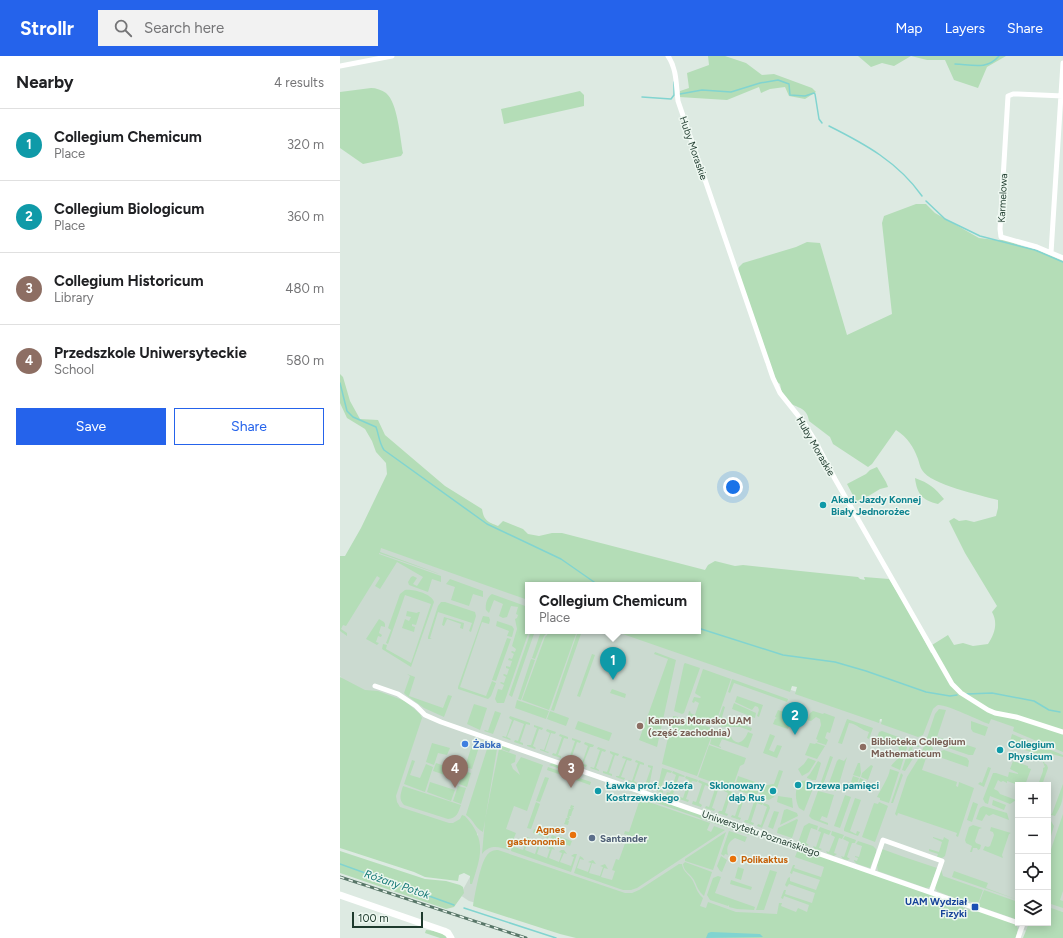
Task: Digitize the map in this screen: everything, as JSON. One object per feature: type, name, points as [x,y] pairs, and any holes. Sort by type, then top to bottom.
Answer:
[{"type":"street","points":[[340,66],[392,56]]},
{"type":"street","name":"Huby Moraskie","points":[[668,56],[673,63],[678,101],[773,378],[780,393],[804,423],[952,684],[960,693],[988,710],[1063,732]]},
{"type":"street","points":[[1051,253],[1062,96],[1062,63]]},
{"type":"street","name":"Karmelowa","points":[[1062,96],[1018,94],[1008,96],[1000,229],[1001,237],[1037,247],[1063,258]]},
{"type":"street","name":"Uniwersytetu Poznańskiego","points":[[375,686],[398,694],[416,706],[425,715],[441,722],[1015,922]]},
{"type":"street","points":[[872,872],[883,840],[942,861],[931,892]]},
{"type":"street","points":[[340,895],[449,935]]},
{"type":"street","name":"Uniwersytetu Poznańskiego","points":[[1018,938],[1022,926]]},
{"type":"shaded area","name":"Kampus Morasko UAM (część zachodnia)","points":[[379,545],[525,584],[525,634],[632,634],[919,735],[932,702],[1063,739],[1063,912],[1051,909],[1051,782],[1015,782],[1015,926],[1029,926],[1028,931],[1004,926],[558,926],[469,901],[460,895],[471,875],[478,834],[365,797],[346,684],[340,676],[340,623]]},
{"type":"green space","points":[[708,56],[725,56],[746,63],[762,75],[774,74],[812,88],[816,92],[805,99],[789,96],[785,87],[770,89],[761,93],[759,87],[727,100],[679,97],[680,91],[689,88],[687,73],[709,65]]},
{"type":"green space","points":[[858,56],[911,56],[894,66],[882,63],[871,67]]},
{"type":"green space","points":[[911,56],[1006,56],[987,67],[978,88],[954,80],[945,60],[927,60]]},
{"type":"green space","points":[[371,88],[386,93],[393,104],[396,112],[403,153],[401,156],[363,164],[340,148],[340,92]]},
{"type":"green space","points":[[580,91],[584,95],[584,106],[504,124],[501,109]]},
{"type":"green space","points":[[916,204],[926,204],[935,213],[979,238],[1006,240],[1037,250],[1063,261],[1063,752],[1013,731],[1014,727],[991,719],[989,724],[942,705],[938,705],[933,709],[923,735],[918,737],[881,724],[882,719],[880,719],[879,723],[795,694],[797,687],[792,686],[790,692],[623,634],[701,634],[701,582],[525,582],[525,599],[381,548],[380,552],[439,574],[379,554],[441,576],[441,582],[432,579],[428,592],[409,585],[408,582],[411,577],[413,576],[417,578],[413,584],[417,586],[423,577],[397,562],[380,589],[375,586],[380,578],[377,576],[346,626],[343,625],[341,629],[347,633],[347,636],[340,631],[340,556],[345,556],[361,528],[387,474],[386,463],[376,452],[365,429],[347,418],[340,403],[340,374],[343,377],[350,401],[360,419],[378,420],[385,435],[445,486],[482,509],[485,519],[495,525],[498,526],[503,521],[523,529],[528,534],[539,536],[552,533],[562,533],[705,570],[708,565],[715,561],[735,566],[743,565],[858,577],[865,580],[864,577],[889,579],[910,613],[931,653],[935,652],[932,645],[948,635],[954,645],[963,643],[973,646],[988,644],[995,628],[995,620],[992,612],[997,606],[965,553],[949,521],[954,518],[959,521],[966,520],[974,522],[996,516],[998,500],[945,485],[927,475],[921,469],[916,454],[910,443],[896,430],[872,464],[868,467],[833,444],[830,437],[809,421],[808,416],[802,409],[787,401],[782,394],[780,384],[773,379],[766,365],[758,334],[737,273],[739,267],[743,263],[796,247],[807,242],[820,243],[847,335],[892,314],[882,223],[884,216]]},
{"type":"green space","points":[[877,467],[888,487],[880,489],[857,503],[847,484]]},
{"type":"green space","points":[[915,478],[931,486],[944,499],[938,504],[921,496],[917,488]]},
{"type":"green space","points":[[450,579],[483,591],[483,597],[473,594],[469,606],[451,600],[455,587],[446,584]]},
{"type":"green space","points":[[405,590],[413,590],[426,594],[433,599],[434,602],[411,667],[382,649],[383,644],[387,645],[386,649],[411,663],[431,604],[405,595],[388,644],[386,643],[391,630],[388,628],[400,594]]},
{"type":"green space","points":[[492,594],[525,606],[525,634],[528,634],[504,703],[497,703],[495,699],[498,689],[502,690],[504,685],[500,683],[504,683],[506,677],[503,675],[507,675],[509,669],[506,668],[506,666],[510,667],[512,661],[508,660],[509,658],[512,659],[514,654],[511,652],[515,652],[516,649],[512,646],[517,629],[515,619],[518,615],[516,614],[518,607],[511,606],[507,617],[503,618],[499,616],[503,604],[494,600],[489,613],[486,610],[486,604]]},
{"type":"green space","points":[[441,602],[475,612],[476,616],[471,632],[469,631],[472,623],[438,612],[430,638],[432,639],[428,639],[438,606]]},
{"type":"green space","points":[[407,611],[417,613],[420,612],[416,625],[412,624],[412,626],[415,627],[414,632],[402,628],[405,619],[409,621],[411,617],[406,616]]},
{"type":"green space","points":[[483,616],[489,617],[489,624],[482,622],[460,687],[486,696],[492,681],[496,683],[491,696],[488,699],[458,689]]},
{"type":"green space","points":[[444,617],[464,623],[463,629],[460,628],[461,624],[447,619],[444,626],[442,625]]},
{"type":"green space","points":[[379,619],[384,622],[385,627],[381,626],[379,633],[382,635],[381,637],[378,636],[376,642],[379,643],[377,645],[366,639]]},
{"type":"green space","points":[[497,621],[512,626],[514,629],[512,637],[507,636],[509,631],[496,626]]},
{"type":"green space","points":[[530,634],[534,634],[512,697],[509,695]]},
{"type":"green space","points":[[540,634],[546,634],[535,659],[532,658]]},
{"type":"green space","points":[[576,634],[549,710],[522,700],[547,635]]},
{"type":"green space","points":[[577,634],[581,634],[554,711],[551,710]]},
{"type":"green space","points":[[507,638],[511,639],[496,681],[492,680]]},
{"type":"green space","points":[[655,652],[676,660],[657,747],[639,740],[668,659],[654,654]]},
{"type":"green space","points":[[592,654],[595,655],[580,697],[577,696]]},
{"type":"green space","points":[[531,659],[535,660],[521,700],[518,699]]},
{"type":"green space","points":[[685,663],[700,668],[684,713],[682,714],[674,711]]},
{"type":"green space","points":[[703,669],[731,679],[715,725],[688,716],[689,711],[695,715],[699,703],[695,701],[694,703],[692,702],[694,697],[701,697],[695,693]]},
{"type":"green space","points":[[407,674],[415,677],[409,696],[443,708],[448,695],[452,696],[444,717],[424,708],[404,693],[410,676]]},
{"type":"green space","points":[[340,677],[365,690],[378,691],[405,701],[420,714],[422,718],[396,796],[397,802],[400,807],[449,823],[453,823],[460,819],[462,815],[465,816],[477,833],[480,848],[480,857],[472,884],[470,884],[470,876],[464,873],[459,875],[458,881],[425,877],[340,848]]},
{"type":"green space","points":[[732,679],[788,699],[787,702],[734,683],[730,693],[728,692]]},
{"type":"green space","points":[[612,689],[626,694],[625,698],[610,693]]},
{"type":"green space","points":[[737,696],[763,705],[759,717],[757,716],[759,710],[758,707],[755,706],[752,710],[735,702]]},
{"type":"green space","points":[[517,700],[549,711],[546,719],[515,708]]},
{"type":"green space","points":[[734,703],[756,713],[755,718],[732,709]]},
{"type":"green space","points":[[474,704],[487,708],[480,730],[467,724]]},
{"type":"green space","points":[[723,706],[725,707],[722,717],[752,728],[751,731],[740,727],[723,727],[716,725]]},
{"type":"green space","points":[[939,709],[946,710],[937,737],[951,741],[950,744],[960,746],[961,743],[976,748],[973,755],[928,741],[927,738],[935,714]]},
{"type":"green space","points":[[778,710],[793,715],[788,729],[773,724],[777,718],[775,717]]},
{"type":"green space","points":[[495,711],[501,713],[493,734],[484,731],[488,731]]},
{"type":"green space","points":[[550,711],[569,718],[566,726],[547,719]]},
{"type":"green space","points":[[813,711],[835,717],[830,733],[827,732],[825,738],[828,740],[826,745],[817,742],[818,740],[816,739],[821,725],[820,719],[816,717],[811,721],[807,720],[810,713]]},
{"type":"green space","points":[[510,716],[530,723],[530,725],[526,724],[520,742],[523,743],[523,745],[514,742],[515,740],[518,741],[524,724],[514,720],[507,737],[511,739],[502,737],[506,737],[512,720],[509,718]]},
{"type":"green space","points":[[673,716],[729,732],[732,739],[736,742],[741,742],[748,732],[753,734],[748,748],[722,739],[719,746],[721,748],[710,744],[713,732],[697,776],[662,764]]},
{"type":"green space","points":[[847,719],[873,728],[869,739],[867,738],[869,732],[849,723],[842,744],[838,743]]},
{"type":"green space","points":[[578,721],[612,733],[609,741],[575,729]]},
{"type":"green space","points":[[971,721],[988,727],[985,736],[973,732],[971,729]]},
{"type":"green space","points":[[534,725],[543,728],[542,730],[539,729],[533,746],[536,748],[535,749],[527,746],[531,745],[537,728],[534,727]]},
{"type":"green space","points":[[547,729],[556,732],[555,734],[551,733],[545,751],[549,752],[548,753],[540,750],[544,750],[550,733],[546,731]]},
{"type":"green space","points":[[882,731],[909,741],[900,770],[891,766],[900,754],[898,747],[893,741],[886,739],[874,747],[879,732]]},
{"type":"green space","points":[[560,734],[568,737],[568,739],[564,738],[558,755],[561,756],[561,758],[552,755],[553,753],[556,754],[562,737],[559,736]]},
{"type":"green space","points":[[770,734],[775,736],[769,750],[774,752],[777,745],[782,746],[777,758],[763,753]]},
{"type":"green space","points":[[1012,734],[1063,755],[1063,757],[1048,753],[1044,763],[1048,768],[1043,782],[1039,782],[1043,768],[1045,767],[1040,755],[1009,745]]},
{"type":"green space","points":[[572,738],[581,741],[580,743],[577,742],[571,759],[574,762],[565,759],[569,759],[575,741],[572,740]]},
{"type":"green space","points":[[491,741],[511,748],[509,752],[486,743]]},
{"type":"green space","points":[[585,742],[594,745],[593,747],[590,747],[583,764],[587,765],[586,767],[578,764],[578,762],[582,763],[588,746],[584,744]]},
{"type":"green space","points":[[432,743],[450,748],[447,755],[438,753],[434,765],[426,762]]},
{"type":"green space","points":[[810,743],[825,746],[817,759],[805,755]]},
{"type":"green space","points":[[911,743],[919,747],[913,746],[912,750],[917,752],[905,771],[902,770]]},
{"type":"green space","points":[[926,744],[933,748],[932,755],[928,754],[927,756],[922,751]]},
{"type":"green space","points":[[472,745],[479,747],[472,769],[465,767]]},
{"type":"green space","points":[[709,745],[746,758],[744,764],[740,766],[732,789],[698,777]]},
{"type":"green space","points":[[492,747],[497,749],[483,832],[466,815],[487,749]]},
{"type":"green space","points":[[598,747],[606,750],[605,752],[602,751],[596,768],[599,771],[590,768],[594,768],[600,750],[597,749]]},
{"type":"green space","points":[[499,749],[516,755],[515,762],[511,764],[513,769],[520,775],[516,765],[521,757],[543,765],[527,811],[514,806],[506,829],[516,833],[509,850],[495,847],[488,849],[482,854],[485,820]]},
{"type":"green space","points":[[944,750],[967,758],[969,761],[968,767],[939,757],[941,751]]},
{"type":"green space","points":[[610,751],[619,754],[618,756],[615,755],[609,773],[612,774],[612,776],[603,773],[603,771],[607,772],[613,755]]},
{"type":"green space","points":[[922,753],[926,758],[922,770],[957,782],[956,786],[958,787],[959,782],[974,788],[958,837],[956,836],[957,833],[898,813],[897,816],[895,814],[907,777]]},
{"type":"green space","points":[[623,756],[632,759],[631,761],[627,760],[621,777],[625,778],[624,780],[616,777],[619,776],[626,759],[622,758]]},
{"type":"green space","points":[[830,756],[833,757],[823,785],[820,786],[820,785]]},
{"type":"green space","points":[[847,757],[839,784],[834,783],[832,786],[837,788],[836,791],[829,789],[828,786],[837,761],[839,759],[844,761]]},
{"type":"green space","points":[[808,758],[816,761],[809,772],[802,776],[798,769]]},
{"type":"green space","points":[[412,760],[415,761],[410,775],[420,778],[426,764],[433,767],[425,792],[404,784]]},
{"type":"green space","points":[[636,760],[644,763],[644,765],[640,764],[634,781],[637,784],[628,781],[632,781],[638,763],[635,762]]},
{"type":"green space","points":[[818,761],[821,763],[816,780],[807,778],[807,777]]},
{"type":"green space","points":[[1013,761],[1028,766],[1028,768],[1031,769],[1026,782],[1015,782],[1015,784],[1007,781],[1007,783],[1003,781],[1001,782],[998,780],[994,789],[1000,794],[1015,801],[1010,804],[990,796],[988,804],[985,803],[983,799],[993,773],[1008,777],[1009,772],[1018,774],[1010,769]]},
{"type":"green space","points":[[436,763],[450,768],[448,776],[433,771]]},
{"type":"green space","points":[[553,763],[576,771],[575,774],[549,765]]},
{"type":"green space","points":[[858,763],[860,763],[860,777],[853,775]]},
{"type":"green space","points":[[648,765],[653,766],[649,787],[647,788],[641,786],[641,784],[645,785],[651,768],[648,767]]},
{"type":"green space","points":[[871,765],[873,766],[868,780],[861,777],[862,773]]},
{"type":"green space","points":[[548,767],[591,782],[590,785],[547,770]]},
{"type":"green space","points":[[988,767],[991,768],[984,787],[978,784],[980,782],[982,783]]},
{"type":"green space","points":[[662,768],[672,771],[671,773],[667,772],[660,790],[663,791],[663,793],[657,791]]},
{"type":"green space","points":[[890,769],[899,772],[889,803],[880,800],[880,798],[877,797],[887,779]]},
{"type":"green space","points":[[779,770],[783,771],[774,797],[769,800],[760,798],[759,795],[762,785],[774,784]]},
{"type":"green space","points":[[463,771],[471,773],[467,787],[459,784]]},
{"type":"green space","points":[[673,771],[685,776],[679,776],[673,794],[676,796],[675,798],[666,795],[667,792],[670,793],[676,775],[672,773]]},
{"type":"green space","points":[[901,773],[903,775],[893,803],[891,803]]},
{"type":"green space","points":[[686,776],[698,780],[697,782],[692,781],[686,799],[689,800],[688,802],[679,799],[680,797],[683,798],[689,780],[685,778]]},
{"type":"green space","points":[[738,776],[761,784],[757,795],[754,796],[734,789]]},
{"type":"green space","points":[[853,776],[859,778],[856,787],[850,785]]},
{"type":"green space","points":[[545,777],[549,778],[540,802],[536,801]]},
{"type":"green space","points":[[860,778],[866,781],[863,790],[857,788]]},
{"type":"green space","points":[[699,780],[711,785],[710,787],[705,785],[699,803],[702,805],[701,807],[692,804],[693,801],[696,802],[702,784],[698,782]]},
{"type":"green space","points":[[801,781],[808,781],[814,786],[804,811],[799,808],[796,798],[797,787]]},
{"type":"green space","points":[[430,782],[455,790],[451,801],[427,792]]},
{"type":"green space","points":[[1063,784],[1063,798],[1060,808],[1055,816],[1051,815]]},
{"type":"green space","points":[[712,785],[724,789],[723,791],[718,790],[712,808],[715,809],[714,811],[705,808],[706,806],[709,807],[715,789],[711,787]]},
{"type":"green space","points":[[403,786],[461,805],[458,813],[453,818],[448,819],[404,805],[401,798]]},
{"type":"green space","points":[[458,786],[466,788],[461,804],[453,801]]},
{"type":"green space","points":[[725,789],[737,794],[736,796],[731,794],[725,813],[728,814],[727,816],[718,813],[719,811],[722,811],[728,793],[724,791]]},
{"type":"green space","points":[[818,791],[834,795],[827,818],[822,816],[820,820],[828,823],[828,825],[812,819],[809,816]]},
{"type":"green space","points":[[641,794],[729,824],[728,828],[637,796]]},
{"type":"green space","points":[[738,794],[750,798],[749,800],[744,799],[738,817],[741,818],[740,820],[731,817],[732,815],[735,816],[741,798],[737,796]]},
{"type":"green space","points":[[845,795],[851,797],[840,828],[834,826]]},
{"type":"green space","points":[[778,796],[792,798],[793,808],[777,802]]},
{"type":"green space","points":[[751,798],[763,803],[762,805],[757,803],[751,822],[754,823],[753,825],[744,822],[745,820],[748,820],[754,802],[750,800]]},
{"type":"green space","points":[[855,798],[861,800],[850,831],[856,834],[857,831],[860,832],[858,836],[844,831]]},
{"type":"green space","points":[[640,799],[710,823],[707,830],[711,832],[714,826],[725,830],[637,888],[631,890],[623,890],[574,873],[580,856],[584,860],[580,859],[577,868],[588,872],[591,863],[588,862],[593,860],[596,864],[592,863],[589,873],[600,876],[603,867],[600,866],[605,864],[608,869],[604,868],[601,877],[612,880],[615,871],[612,870],[616,859],[619,860],[628,835],[624,834],[625,831],[629,832]]},
{"type":"green space","points":[[993,800],[1006,805],[1004,810],[992,805]]},
{"type":"green space","points":[[536,802],[540,804],[531,829],[527,828]]},
{"type":"green space","points":[[879,802],[888,806],[875,842],[862,837],[874,803],[878,804]]},
{"type":"green space","points":[[973,802],[978,804],[972,822],[967,820]]},
{"type":"green space","points":[[764,803],[769,805],[770,808],[762,828],[757,826],[758,824],[761,825],[767,807],[763,805]]},
{"type":"green space","points":[[571,805],[574,806],[572,807],[574,808],[571,816],[569,816],[569,820],[567,820],[569,821],[568,825],[564,824],[566,818],[568,818]]},
{"type":"green space","points":[[983,806],[1007,813],[1009,820],[993,814],[989,816],[986,814],[982,821],[976,819],[980,808]]},
{"type":"green space","points":[[787,809],[797,813],[798,816],[780,825],[784,810]]},
{"type":"green space","points":[[774,811],[779,812],[773,829],[768,827]]},
{"type":"green space","points":[[1063,814],[1063,891],[1060,900],[1063,901],[1063,908],[1051,904],[1051,849]]},
{"type":"green space","points":[[797,819],[798,820],[792,838],[777,833],[778,828]]},
{"type":"green space","points":[[1051,821],[1054,826],[1051,836]]},
{"type":"green space","points":[[809,823],[818,826],[817,830],[811,828],[806,843],[809,845],[804,846],[799,840],[804,826]]},
{"type":"green space","points":[[973,825],[982,828],[979,829],[975,841],[981,845],[980,849],[978,850],[977,848],[973,848],[972,852],[970,852],[972,846],[966,843],[965,840],[969,827]]},
{"type":"green space","points":[[735,826],[757,834],[756,837],[731,829]]},
{"type":"green space","points":[[820,827],[831,831],[829,835],[824,833],[819,848],[822,849],[818,850],[813,846],[816,847],[821,832],[818,831]]},
{"type":"green space","points":[[991,827],[1011,833],[1009,834],[1002,855],[1003,858],[983,850],[985,846],[990,846],[994,835],[993,832],[990,831]]},
{"type":"green space","points":[[534,829],[550,833],[548,838],[533,833]]},
{"type":"green space","points":[[729,831],[747,837],[745,842],[735,838],[731,841],[728,845],[728,855],[725,854],[724,856],[721,854]]},
{"type":"green space","points":[[832,831],[844,835],[842,839],[839,838],[834,853],[837,854],[834,856],[826,851],[829,852],[835,837],[831,835]]},
{"type":"green space","points":[[726,832],[713,870],[685,861],[685,859]]},
{"type":"green space","points":[[552,835],[572,841],[570,846],[550,839]]},
{"type":"green space","points":[[845,836],[856,840],[855,843],[852,843],[847,857],[850,859],[847,860],[843,859],[841,856],[844,857],[849,842],[843,839]]},
{"type":"green space","points":[[527,837],[530,838],[531,842],[528,841],[525,850],[535,854],[538,845],[535,843],[537,842],[540,842],[543,846],[540,845],[537,854],[547,858],[550,849],[547,848],[552,846],[555,850],[552,849],[549,858],[559,862],[562,853],[559,852],[564,850],[567,854],[564,853],[560,862],[571,866],[574,857],[571,856],[577,854],[571,872],[511,851],[512,846],[523,850],[526,841],[523,839]]},
{"type":"green space","points":[[933,837],[943,840],[944,837],[949,840],[945,856],[942,858],[937,857],[938,854],[929,851],[929,849],[939,852],[942,842]]},
{"type":"green space","points":[[858,841],[873,846],[876,849],[876,853],[870,868],[857,864],[854,861],[857,861],[858,858],[855,856],[859,857],[862,846],[856,844]]},
{"type":"green space","points":[[801,849],[963,906],[963,908],[976,912],[977,910],[1015,924],[1018,929],[1016,938],[576,938],[473,906],[478,879],[484,859],[489,853],[498,850],[625,893],[632,893],[639,890],[679,864],[682,864],[684,870],[691,878],[703,898],[700,906],[706,908],[708,902],[736,912],[777,914],[779,903],[782,903],[781,906],[796,912],[798,908],[807,912],[809,905],[784,896],[783,899],[781,898],[784,890],[786,890],[785,894],[812,903],[815,893],[789,884],[787,887],[785,885],[790,877],[790,881],[816,890],[820,880],[793,871],[792,874],[790,873],[793,865],[795,865],[794,868],[821,877],[824,867],[795,857],[797,852],[801,851]]},
{"type":"green space","points":[[882,849],[937,868],[930,887],[926,888],[878,871],[877,865]]},
{"type":"green space","points":[[340,851],[425,879],[446,881],[460,885],[463,887],[464,893],[454,907],[446,909],[340,873]]},
{"type":"green space","points":[[721,856],[727,860],[722,872],[717,866]]},
{"type":"green space","points":[[685,862],[712,872],[704,896],[685,869],[683,864]]},
{"type":"green space","points":[[738,867],[744,869],[741,880],[735,878]]},
{"type":"green space","points":[[941,869],[943,876],[983,890],[978,904],[965,900],[964,902],[937,891],[935,887]]},
{"type":"green space","points":[[770,870],[777,872],[764,910],[756,910]]},
{"type":"green space","points":[[954,871],[988,883],[986,888],[1015,899],[952,877]]},
{"type":"green space","points":[[718,876],[721,877],[715,893],[755,907],[754,910],[737,909],[729,907],[729,905],[728,906],[710,900],[707,895],[713,878]]},
{"type":"green space","points":[[731,880],[752,887],[751,890],[730,884]]},
{"type":"green space","points":[[984,890],[1015,901],[1015,919],[978,906]]},
{"type":"green space","points":[[1051,908],[1063,912],[1063,938],[1023,938],[1028,926],[1051,926]]},
{"type":"green space","points":[[426,930],[435,931],[447,938],[440,938],[425,933]]},
{"type":"water","points":[[708,933],[760,934],[763,937],[706,938]]},
{"type":"waterway","points":[[955,64],[974,66],[985,65],[999,56]]},
{"type":"waterway","points":[[680,94],[702,90],[731,92],[760,83],[778,80],[789,84],[790,95],[805,96],[814,93],[819,119],[822,123]]},
{"type":"waterway","points":[[642,97],[671,99],[674,95],[674,82]]},
{"type":"waterway","points":[[829,126],[868,147],[892,164],[913,184],[922,196]]},
{"type":"waterway","points":[[926,201],[945,219],[980,236],[1035,250],[1063,262]]},
{"type":"waterway","points":[[340,383],[347,411],[353,417],[376,427],[384,450],[487,524],[561,559],[594,582]]},
{"type":"waterway","points":[[701,629],[783,655],[835,662],[926,692],[950,696],[957,695]]},
{"type":"waterway","points":[[967,694],[992,693],[1034,701],[1049,710],[1060,712]]},
{"type":"waterway","name":"Różany Potok","points":[[340,864],[454,905]]},
{"type":"waterway","name":"Różany Potok","points":[[464,908],[556,938]]},
{"type":"railway","points":[[340,877],[526,938]]},
{"type":"place","name":"Akad. Jazdy Konnej Biały Jednorożec","points":[[823,505]]},
{"type":"place","name":"Collegium Chemicum","points":[[613,680]]},
{"type":"place","name":"Kampus Morasko UAM (część zachodnia)","points":[[640,726]]},
{"type":"place","name":"Collegium Biologicum","points":[[795,735]]},
{"type":"place","name":"Żabka","points":[[465,744]]},
{"type":"place","name":"Biblioteka Collegium Mathematicum","points":[[863,747]]},
{"type":"place","name":"Collegium Physicum","points":[[1000,750]]},
{"type":"place","name":"Drzewa pamięci","points":[[798,785]]},
{"type":"place","name":"Przedszkole Uniwersyteckie","points":[[455,788]]},
{"type":"place","name":"Collegium Historicum","points":[[571,788]]},
{"type":"place","name":"Ławka prof. Józefa Kostrzewskiego","points":[[598,791]]},
{"type":"place","name":"Sklonowany dąb Rus","points":[[773,791]]},
{"type":"place","name":"Agnes gastronomia","points":[[573,835]]},
{"type":"place","name":"Santander","points":[[592,838]]},
{"type":"place","name":"Polikaktus","points":[[733,859]]},
{"type":"place","name":"UAM Wydział Fizyki","points":[[975,907]]}]
